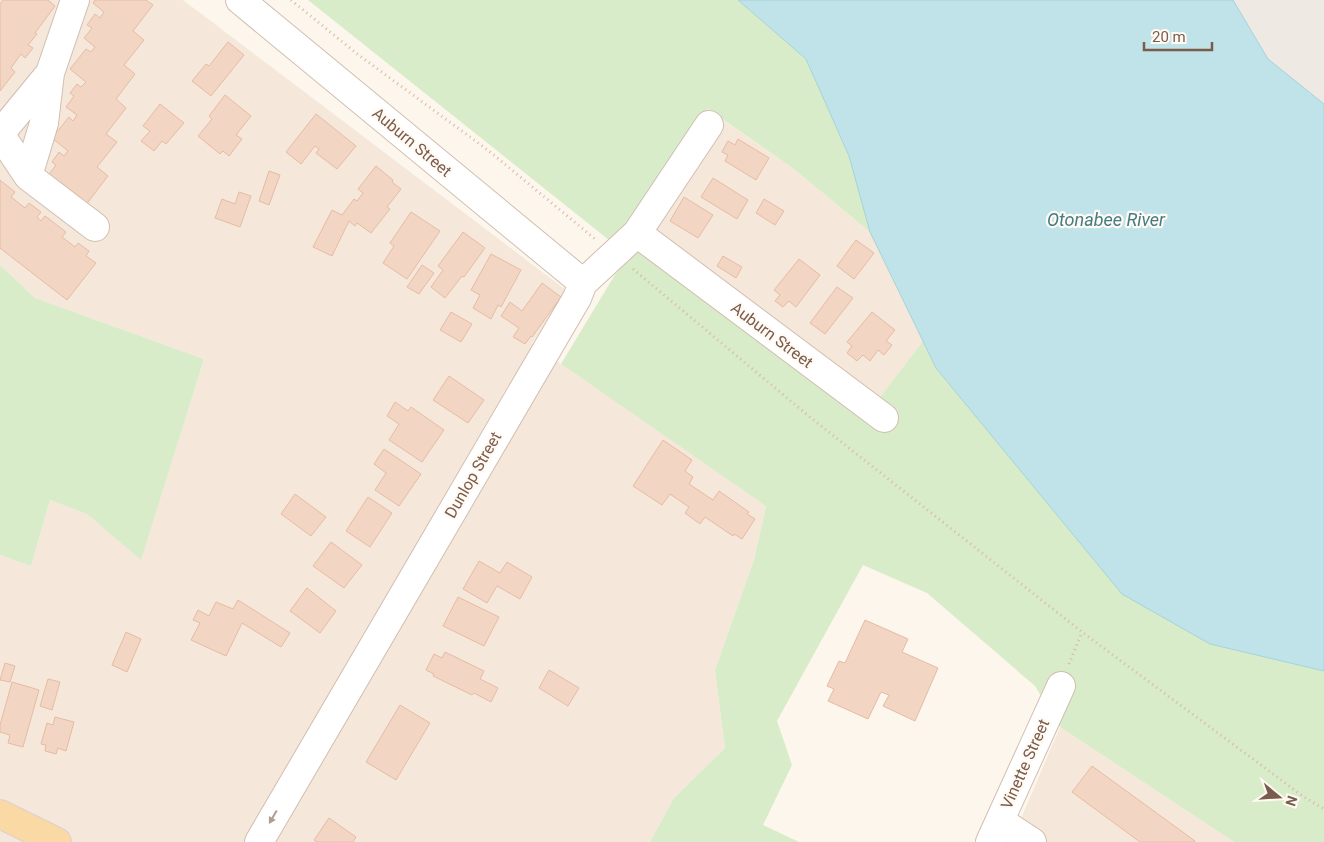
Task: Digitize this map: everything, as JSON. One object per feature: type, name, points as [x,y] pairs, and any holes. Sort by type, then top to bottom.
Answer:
[{"type":"main road","points":[[0,814],[57,842]]},
{"type":"street","points":[[28,176],[44,123],[50,73],[75,0]]},
{"type":"street","name":"Auburn Street","points":[[240,0],[583,283]]},
{"type":"street","points":[[50,73],[0,134],[28,176],[95,227]]},
{"type":"street","name":"Dunlop Street","points":[[259,842],[572,306],[583,283],[637,233],[709,125]]},
{"type":"street","name":"Auburn Street","points":[[637,233],[884,418]]},
{"type":"street","name":"Vinette Street","points":[[995,832],[1060,686]]},
{"type":"street","points":[[995,832],[1032,842]]},
{"type":"path","points":[[291,0],[356,53],[490,151],[810,418],[1082,632],[1304,797],[1324,809]]},
{"type":"path","points":[[1060,686],[1082,632]]},
{"type":"shaded area","points":[[0,0],[183,0],[566,290],[532,344],[766,505],[754,560],[715,670],[725,748],[674,798],[650,842],[0,842],[0,555],[31,566],[50,500],[87,514],[141,559],[204,359],[35,298],[0,265]]},
{"type":"shaded area","points":[[1233,0],[1324,0],[1324,104],[1268,59]]},
{"type":"shaded area","points":[[720,118],[794,169],[870,232],[923,341],[877,401],[650,230]]},
{"type":"shaded area","points":[[1060,727],[1234,842],[1011,842]]},
{"type":"green space","points":[[308,0],[738,0],[806,59],[849,156],[870,232],[794,169],[708,109],[636,225],[614,244]]},
{"type":"green space","points":[[640,248],[877,401],[923,341],[936,368],[1210,644],[1324,671],[1324,842],[1234,842],[1060,727],[1035,686],[927,593],[863,565],[777,721],[792,765],[763,825],[799,842],[650,842],[674,798],[725,748],[715,670],[754,560],[766,506],[561,364],[616,273]]},
{"type":"green space","points":[[0,265],[35,298],[204,359],[141,560],[87,514],[50,500],[31,566],[0,555]]},
{"type":"water","name":"Otonabee River","points":[[738,0],[1233,0],[1268,59],[1324,104],[1324,671],[1210,644],[1122,594],[936,368],[870,232],[849,156],[806,59]]},
{"type":"building","points":[[3,0],[48,0],[55,6],[28,45],[33,48],[25,58],[21,54],[11,68],[15,72],[0,91],[0,4]]},
{"type":"building","points":[[95,0],[146,0],[153,5],[133,31],[144,40],[124,65],[135,74],[116,99],[126,108],[106,134],[117,142],[97,167],[108,176],[85,206],[47,177],[56,165],[52,162],[59,152],[64,156],[68,151],[52,138],[69,117],[73,121],[77,115],[66,107],[74,96],[70,93],[77,84],[81,87],[86,82],[70,69],[86,49],[91,52],[95,47],[84,38],[92,28],[87,25],[95,14],[100,18],[104,12],[93,3]]},
{"type":"building","points":[[228,42],[244,55],[211,96],[192,81],[206,64],[209,66]]},
{"type":"building","points":[[225,95],[251,116],[236,135],[242,139],[229,156],[223,151],[220,154],[198,136],[212,119],[209,116]]},
{"type":"building","points":[[160,104],[184,123],[166,144],[162,141],[154,151],[141,141],[150,131],[143,126]]},
{"type":"building","points":[[316,114],[356,146],[337,169],[316,153],[319,149],[315,146],[301,164],[286,152]]},
{"type":"building","points":[[738,139],[769,158],[756,180],[725,161],[728,155],[722,152],[728,141],[735,145]]},
{"type":"building","points":[[376,166],[401,189],[387,207],[390,209],[371,233],[357,223],[355,226],[349,221],[332,256],[313,247],[332,210],[342,215],[354,199],[357,201],[363,193],[358,189]]},
{"type":"building","points":[[269,171],[280,175],[269,205],[259,201]]},
{"type":"building","points":[[713,178],[748,200],[737,219],[701,197]]},
{"type":"building","points":[[0,180],[15,192],[11,197],[25,208],[29,203],[41,212],[37,217],[41,221],[45,216],[66,232],[62,237],[75,247],[78,243],[89,251],[86,256],[96,263],[67,300],[0,248]]},
{"type":"building","points":[[239,192],[251,196],[240,227],[215,218],[222,199],[235,204]]},
{"type":"building","points":[[684,197],[713,215],[698,238],[670,221]]},
{"type":"building","points":[[764,199],[784,211],[775,225],[756,213]]},
{"type":"building","points":[[411,212],[440,231],[407,279],[383,263],[394,246],[390,243]]},
{"type":"building","points":[[463,232],[485,248],[464,277],[462,276],[445,298],[431,287],[443,270],[438,266]]},
{"type":"building","points":[[856,240],[874,253],[854,279],[837,266]]},
{"type":"building","points":[[491,254],[521,270],[501,307],[498,305],[491,319],[473,308],[480,295],[471,290]]},
{"type":"building","points":[[723,256],[742,267],[736,278],[717,266]]},
{"type":"building","points":[[799,259],[820,275],[796,307],[789,301],[783,307],[775,301],[780,295],[774,290]]},
{"type":"building","points":[[422,265],[434,273],[419,294],[407,287]]},
{"type":"building","points":[[542,283],[561,297],[525,344],[513,337],[519,328],[501,316],[510,302],[522,311]]},
{"type":"building","points":[[837,287],[853,298],[825,334],[810,323]]},
{"type":"building","points":[[451,312],[472,324],[461,342],[440,330]]},
{"type":"building","points":[[872,312],[895,330],[886,341],[892,345],[884,355],[878,350],[870,361],[863,355],[857,361],[847,353],[852,346],[847,342]]},
{"type":"building","points":[[449,376],[484,400],[468,423],[433,400]]},
{"type":"building","points":[[395,402],[408,411],[411,407],[444,430],[422,462],[389,440],[399,424],[387,416]]},
{"type":"building","points":[[663,440],[692,460],[685,471],[693,477],[689,484],[713,500],[719,491],[749,512],[747,514],[755,519],[742,539],[734,534],[733,536],[705,517],[700,524],[685,513],[689,507],[670,494],[662,505],[633,486]]},
{"type":"building","points":[[384,449],[421,474],[399,506],[375,490],[386,473],[374,464]]},
{"type":"building","points":[[295,494],[326,517],[311,536],[281,514]]},
{"type":"building","points":[[368,497],[392,513],[370,547],[346,531]]},
{"type":"building","points":[[331,542],[362,565],[344,588],[313,566]]},
{"type":"building","points":[[479,561],[500,573],[507,562],[532,577],[520,599],[497,586],[487,603],[463,589]]},
{"type":"building","points":[[307,588],[336,611],[320,633],[290,611]]},
{"type":"building","points":[[458,597],[499,617],[484,646],[443,626]]},
{"type":"building","points":[[238,600],[290,633],[281,647],[242,623],[226,656],[191,640],[200,623],[193,620],[198,610],[209,616],[216,602],[233,609]]},
{"type":"building","points":[[865,620],[908,639],[902,652],[938,668],[915,721],[883,706],[889,695],[881,692],[868,719],[828,701],[834,689],[827,686],[839,661],[845,663]]},
{"type":"building","points":[[126,632],[141,639],[127,672],[112,665]]},
{"type":"building","points":[[445,652],[484,671],[480,679],[498,688],[491,702],[433,676],[434,674],[426,670],[434,654],[442,658]]},
{"type":"building","points":[[5,663],[15,666],[10,682],[0,680]]},
{"type":"building","points":[[549,670],[579,688],[568,706],[539,688]]},
{"type":"building","points":[[48,679],[60,682],[52,710],[40,706]]},
{"type":"building","points":[[12,682],[39,690],[23,747],[8,743],[10,735],[0,732],[0,725]]},
{"type":"building","points":[[400,705],[430,723],[396,780],[366,762]]},
{"type":"building","points":[[55,717],[74,722],[66,751],[58,748],[56,754],[45,751],[46,745],[41,744],[47,723],[53,725]]},
{"type":"building","points":[[1092,766],[1195,841],[1140,842],[1072,792]]},
{"type":"building","points":[[329,818],[356,837],[353,842],[317,842],[314,840]]}]
